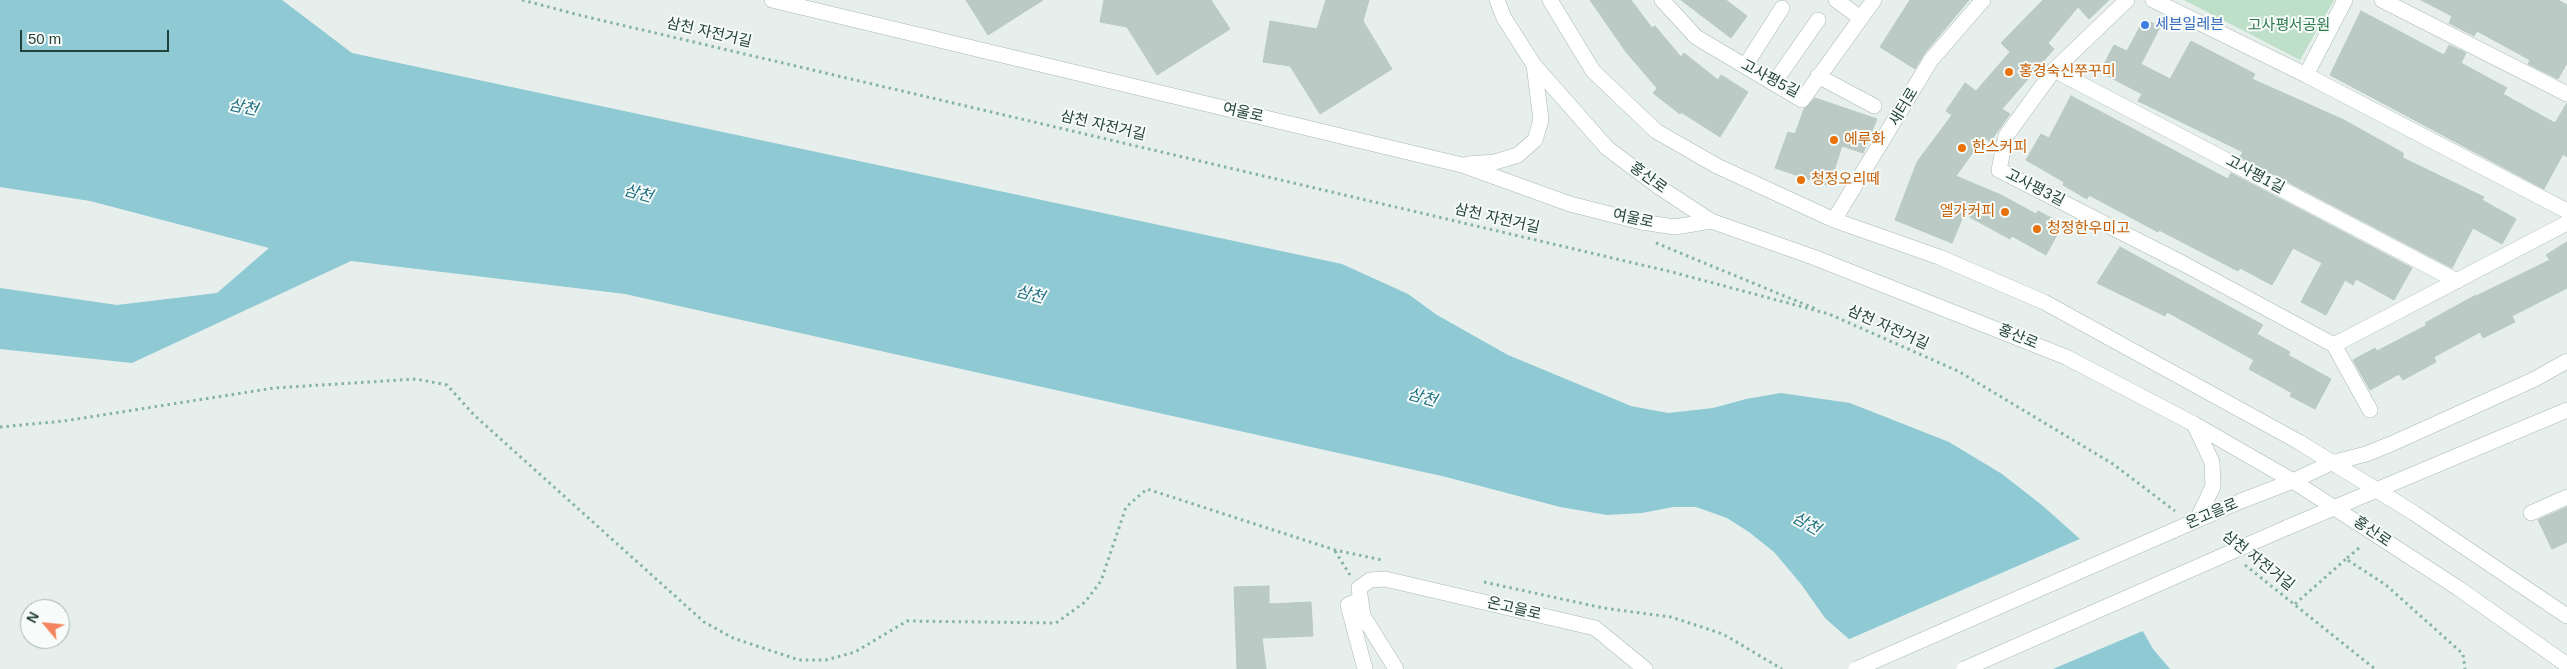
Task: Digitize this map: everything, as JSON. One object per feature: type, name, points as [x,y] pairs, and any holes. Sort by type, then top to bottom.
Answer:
[{"type":"street","name":"여울로","points":[[772,0],[1462,165],[1570,204],[1641,222],[1676,227],[1711,221]]},
{"type":"street","name":"홍산로","points":[[1497,0],[1504,18],[1534,65],[1607,148],[1659,187],[1711,221],[1840,267],[2066,357],[2194,424],[2293,481],[2458,588],[2567,665]]},
{"type":"street","points":[[1550,0],[1593,71],[1656,131],[1717,166],[1834,220],[1939,257],[2044,302],[2282,432],[2475,553],[2567,616]]},
{"type":"street","name":"고사평5길","points":[[1662,0],[1696,37],[1802,100],[1874,0]]},
{"type":"street","points":[[1836,0],[1860,17]]},
{"type":"street","name":"새터로","points":[[1834,220],[1931,60],[1983,0]]},
{"type":"street","name":"고사평3길","points":[[2127,0],[2054,70],[2006,136],[1999,170],[2184,264],[2334,345]]},
{"type":"street","points":[[2154,0],[2306,75],[2567,211]]},
{"type":"street","points":[[2306,75],[2345,0]]},
{"type":"street","points":[[2382,0],[2567,94]]},
{"type":"street","points":[[1745,66],[1782,8]]},
{"type":"street","points":[[1774,83],[1818,20]]},
{"type":"street","points":[[1462,165],[1495,162],[1518,155],[1535,140],[1541,120],[1534,65]]},
{"type":"street","name":"고사평1길","points":[[2054,70],[2457,281]]},
{"type":"street","points":[[1818,76],[1874,106]]},
{"type":"street","points":[[2370,410],[2334,345],[2567,223]]},
{"type":"street","name":"온고을로","points":[[1856,669],[2331,463],[2366,454],[2391,444],[2535,379],[2567,361]]},
{"type":"street","points":[[1964,669],[2286,528],[2336,508],[2373,490],[2567,410]]},
{"type":"street","points":[[2194,424],[2212,462],[2213,486],[2197,520]]},
{"type":"street","points":[[2531,514],[2567,497]]},
{"type":"street","name":"온고을로","points":[[1363,590],[1385,579],[1595,628],[1645,669]]},
{"type":"street","points":[[1363,590],[1348,604],[1366,669]]},
{"type":"street","points":[[1363,590],[1363,616],[1396,669]]},
{"type":"path","name":"삼천 자전거길","points":[[522,0],[582,16],[1672,272],[1829,314],[1958,372],[2113,464],[2182,517]]},
{"type":"path","points":[[1650,240],[1829,314]]},
{"type":"path","points":[[0,428],[64,421],[274,388],[416,379],[447,385],[474,415],[704,622],[734,638],[799,660],[826,660],[855,652],[907,621],[1056,623],[1085,602],[1101,581],[1126,507],[1147,489],[1335,550],[1383,560]]},
{"type":"path","points":[[2295,604],[2359,548]]},
{"type":"path","points":[[1335,550],[1363,590]]},
{"type":"path","points":[[2346,559],[2386,585],[2463,654],[2465,669]]},
{"type":"path","name":"삼천 자전거길","points":[[2243,563],[2376,669]]},
{"type":"path","points":[[1478,581],[1603,608],[1671,617],[1723,634],[1782,669]]},
{"type":"green space","name":"고사평서공원","points":[[2184,0],[2334,0],[2300,60]]},
{"type":"water","name":"삼천","points":[[0,0],[282,0],[352,53],[1342,264],[1408,294],[1437,315],[1508,355],[1631,406],[1668,413],[1713,408],[1746,399],[1781,393],[1850,403],[1949,442],[2002,474],[2043,506],[2081,540],[2110,573],[2153,649],[2170,669],[1904,669],[1850,640],[1825,618],[1801,584],[1774,552],[1749,532],[1727,518],[1696,507],[1673,507],[1642,513],[1607,515],[1560,507],[1446,477],[625,294],[351,261],[132,363],[0,349],[0,288],[117,305],[217,293],[269,248],[90,201],[0,187]]},
{"type":"pier","points":[[2082,538],[2112,572],[2145,630],[2053,669],[1898,669],[1847,640]]},
{"type":"building","points":[[966,0],[1043,0],[988,35]]},
{"type":"building","points":[[1104,0],[1211,0],[1230,29],[1157,75],[1127,27],[1100,22]]},
{"type":"building","points":[[1326,0],[1369,0],[1363,21],[1392,69],[1320,114],[1290,66],[1263,62],[1270,21],[1317,29]]},
{"type":"building","points":[[1590,0],[1631,0],[1652,28],[1655,26],[1681,57],[1684,53],[1718,80],[1721,75],[1748,92],[1720,137],[1681,112],[1680,114],[1653,93],[1657,88],[1626,52]]},
{"type":"building","points":[[1681,0],[1726,0],[1747,16],[1731,38]]},
{"type":"building","points":[[1910,0],[1969,0],[1924,54],[1915,69],[1880,47]]},
{"type":"building","points":[[2043,0],[2109,0],[2089,19],[2078,7],[2048,43],[2054,49],[2002,109],[2010,114],[1990,142],[1984,137],[1956,176],[2001,195],[2036,214],[2038,211],[2063,224],[2046,255],[2012,236],[2010,239],[1964,214],[1952,243],[1895,220],[1917,162],[1952,115],[1946,111],[1965,83],[1976,91],[2010,52],[2001,43]]},
{"type":"building","points":[[2421,0],[2558,0],[2567,5],[2567,63],[2558,79],[2528,64],[2530,60],[2477,31],[2474,36],[2449,23],[2452,16]]},
{"type":"building","points":[[2361,11],[2444,55],[2449,45],[2466,53],[2461,63],[2507,88],[2503,94],[2555,123],[2567,103],[2567,157],[2563,154],[2544,189],[2330,75]]},
{"type":"building","points":[[2144,19],[2160,27],[2141,64],[2170,79],[2191,41],[2255,74],[2252,79],[2344,120],[2403,153],[2403,158],[2484,197],[2482,200],[2516,219],[2502,244],[2473,228],[2452,268],[2240,157],[2243,152],[2138,101],[2142,94],[2100,72],[2114,45],[2127,51]]},
{"type":"building","points":[[2071,96],[2228,179],[2231,173],[2412,268],[2394,300],[2356,279],[2353,285],[2345,280],[2326,315],[2301,302],[2322,263],[2293,248],[2272,285],[2240,268],[2238,271],[2159,230],[2158,232],[2089,195],[2087,199],[2063,185],[2064,182],[2026,160],[2041,134],[2049,138]]},
{"type":"building","points":[[1815,98],[1877,119],[1863,153],[1842,146],[1829,186],[1775,168],[1788,132],[1795,134],[1804,109]]},
{"type":"building","points":[[2567,242],[2567,288],[2512,316],[2515,322],[2483,338],[2480,332],[2434,357],[2436,362],[2403,380],[2399,374],[2370,390],[2353,360],[2375,348],[2377,351],[2427,325],[2425,323],[2476,295],[2474,297],[2550,260],[2546,255]]},
{"type":"building","points":[[2120,247],[2263,325],[2257,334],[2290,352],[2288,355],[2331,379],[2315,409],[2290,396],[2292,393],[2249,369],[2254,360],[2167,312],[2165,316],[2097,283]]},
{"type":"building","points":[[2567,507],[2567,542],[2552,549],[2538,520]]},
{"type":"building","points":[[1269,586],[1269,604],[1311,602],[1313,636],[1262,638],[1266,669],[1237,669],[1234,587]]},
{"type":"place","name":"세븐일레븐","points":[[2145,25]]},
{"type":"place","name":"홍경숙신쭈꾸미","points":[[2009,72]]},
{"type":"place","name":"에루화","points":[[1834,140]]},
{"type":"place","name":"한스커피","points":[[1962,148]]},
{"type":"place","name":"청정오리떼","points":[[1801,180]]},
{"type":"place","name":"엘가커피","points":[[2005,212]]},
{"type":"place","name":"청정한우미고","points":[[2037,229]]}]
